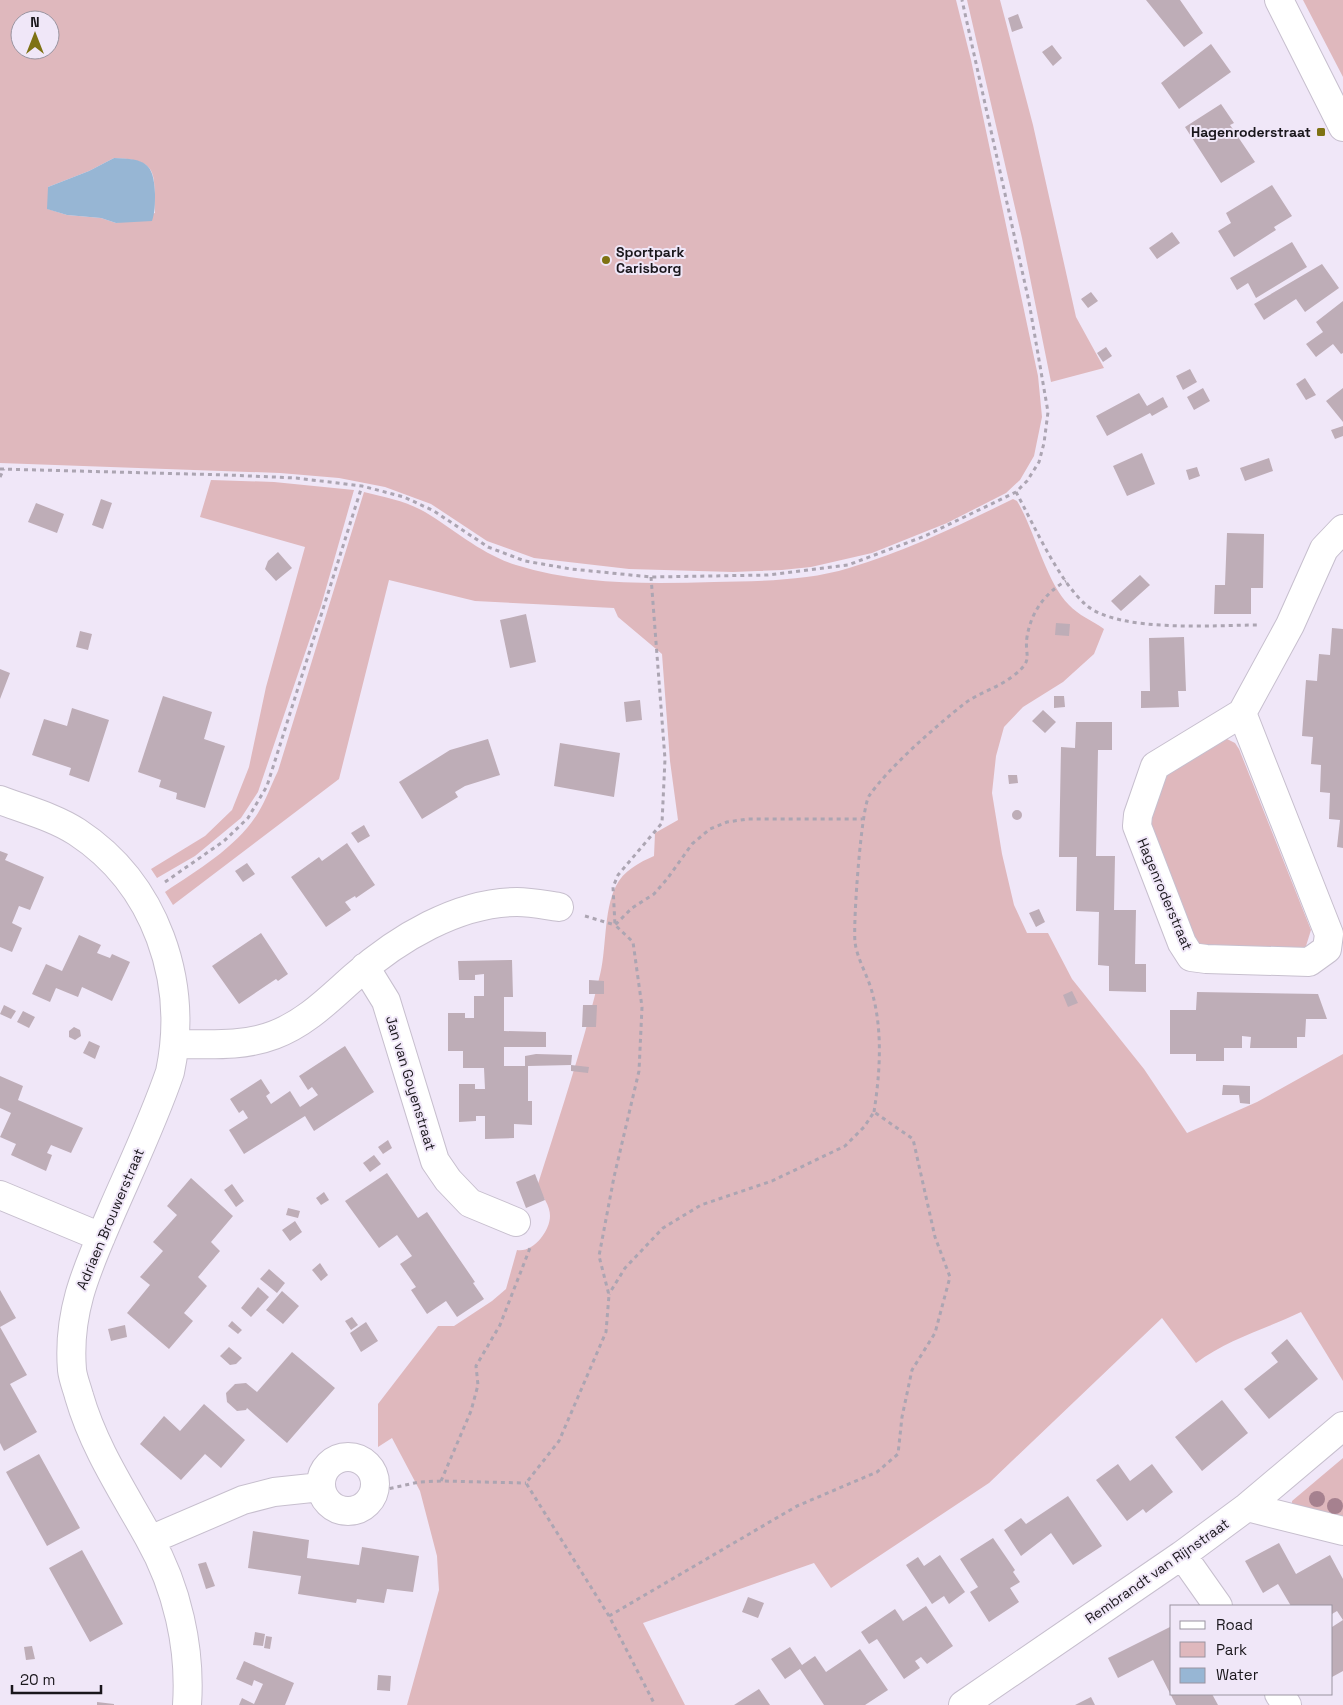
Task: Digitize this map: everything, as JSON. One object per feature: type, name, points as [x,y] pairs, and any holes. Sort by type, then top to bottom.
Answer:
[{"type":"street","points":[[1279,0],[1343,127]]},
{"type":"street","points":[[1242,713],[1290,625],[1324,549],[1343,529]]},
{"type":"street","name":"Hagenroderstraat","points":[[1242,713],[1329,934],[1335,956],[1309,962],[1191,957],[1182,942],[1137,826],[1138,815],[1155,766],[1242,713]]},
{"type":"street","name":"Adriaen Brouwerstraat","points":[[0,800],[59,822],[77,832],[127,876],[141,897],[165,946],[174,981],[177,1016],[176,1044],[170,1072],[83,1279],[77,1300],[72,1371],[88,1426],[117,1483],[150,1540],[164,1570],[181,1624],[189,1681],[187,1705]]},
{"type":"street","points":[[176,1044],[228,1044],[274,1035],[305,1020],[365,967],[404,939],[437,921],[490,905],[518,902],[559,907]]},
{"type":"street","name":"Jan van Goyenstraat","points":[[365,967],[386,1001],[435,1161],[448,1180],[470,1203],[516,1222]]},
{"type":"street","points":[[0,1195],[101,1237]]},
{"type":"street","name":"Rembrandt van Rijnstraat","points":[[963,1705],[1247,1507],[1343,1426]]},
{"type":"street","points":[[352,1458],[363,1462],[371,1470],[374,1492],[368,1502],[360,1509],[349,1512],[339,1510],[330,1505],[323,1496],[320,1486],[326,1468],[333,1461],[352,1458]]},
{"type":"street","points":[[150,1540],[243,1500],[274,1492],[320,1486]]},
{"type":"street","points":[[1247,1507],[1343,1531]]},
{"type":"street","points":[[1182,1554],[1217,1605]]},
{"type":"path","points":[[0,477],[2,469],[296,478],[362,486],[404,497],[434,511],[488,547],[525,561],[651,577],[768,576],[848,565],[925,536],[1016,492],[1027,481],[1039,462],[1044,443],[1048,412],[1025,284],[962,0]]},
{"type":"path","points":[[141,897],[224,841],[248,818],[267,786],[362,486]]},
{"type":"path","points":[[1016,492],[1066,581],[1086,604],[1106,616],[1152,625],[1264,625]]},
{"type":"path","points":[[615,925],[613,887],[618,874],[662,823],[665,759],[651,577]]},
{"type":"path","points":[[609,1295],[625,1268],[663,1228],[701,1205],[765,1183],[845,1146],[864,1127],[874,1112],[878,1084],[879,1037],[872,993],[855,943],[862,819],[868,798],[888,772],[965,703],[1012,678],[1022,668],[1029,656],[1026,640],[1030,623],[1040,602],[1053,588],[1066,581]]},
{"type":"path","points":[[615,925],[632,908],[654,894],[667,880],[692,844],[710,829],[727,822],[748,819],[862,819]]},
{"type":"path","points":[[526,1483],[559,1441],[606,1332],[609,1295],[599,1256],[614,1177],[639,1071],[642,1007],[632,942],[615,925],[559,907]]},
{"type":"path","points":[[609,1616],[798,1506],[877,1472],[898,1454],[902,1417],[912,1370],[935,1333],[950,1277],[935,1237],[913,1139],[874,1112]]},
{"type":"path","points":[[442,1481],[471,1411],[478,1385],[476,1366],[500,1325],[532,1244],[516,1222]]},
{"type":"path","points":[[374,1492],[419,1482],[526,1483]]},
{"type":"path","points":[[526,1483],[609,1616],[655,1705]]},
{"type":"green space","points":[[0,0],[956,0],[971,60],[1038,376],[1042,417],[1034,456],[1020,480],[1006,493],[947,523],[872,553],[811,567],[733,572],[629,569],[534,558],[487,541],[431,504],[385,487],[339,478],[280,473],[0,463]],"holes":[[[114,158],[140,162],[151,171],[155,188],[155,213],[116,223],[101,218],[67,215],[48,209],[48,187],[89,171]]]},
{"type":"green space","points":[[967,0],[1000,0],[1033,125],[1076,317],[1104,368],[1051,382],[1022,238]]},
{"type":"green space","points":[[1303,0],[1343,0],[1343,77]]},
{"type":"green space","points":[[211,480],[274,482],[354,490],[321,606],[258,792],[241,818],[195,856],[157,878],[151,869],[205,836],[232,810],[249,767],[266,687],[305,547],[200,517]]},
{"type":"green space","points":[[364,492],[418,508],[491,555],[516,565],[540,572],[589,580],[639,583],[765,581],[817,576],[891,554],[953,528],[1013,499],[1017,501],[1047,570],[1061,595],[1077,612],[1104,629],[1094,654],[1063,682],[1023,707],[1004,727],[996,756],[992,793],[1002,854],[1014,905],[1027,933],[1048,933],[1072,979],[1144,1069],[1187,1133],[1257,1102],[1343,1054],[1343,1381],[1301,1312],[1221,1347],[1196,1363],[1162,1318],[989,1483],[831,1588],[814,1563],[643,1623],[685,1705],[407,1705],[439,1590],[437,1556],[420,1491],[392,1438],[378,1447],[378,1404],[438,1326],[454,1326],[492,1301],[506,1289],[517,1250],[529,1248],[540,1240],[544,1234],[549,1222],[549,1209],[537,1187],[570,1083],[592,1005],[601,968],[612,896],[619,881],[627,871],[654,856],[655,833],[678,820],[670,761],[662,654],[618,617],[614,608],[475,601],[389,580],[339,779],[173,905],[165,892],[216,857],[239,837],[258,813],[266,798],[278,771]]},
{"type":"green space","points":[[1223,737],[1235,743],[1239,749],[1311,930],[1306,946],[1300,951],[1197,948],[1148,830],[1161,777]]},
{"type":"green space","points":[[1343,1458],[1343,1523],[1292,1504],[1292,1501]]},
{"type":"water","points":[[114,158],[140,161],[150,169],[153,175],[155,194],[152,221],[116,223],[101,218],[67,215],[47,209],[48,187],[89,171]]},
{"type":"building","points":[[1146,0],[1180,0],[1203,33],[1184,47]]},
{"type":"building","points":[[1018,14],[1023,28],[1012,32],[1008,18]]},
{"type":"building","points":[[1211,44],[1231,72],[1179,109],[1161,83]]},
{"type":"building","points":[[1052,45],[1062,58],[1053,66],[1042,52]]},
{"type":"building","points":[[1221,104],[1234,123],[1230,125],[1255,162],[1221,183],[1185,127]]},
{"type":"building","points":[[1272,185],[1292,216],[1274,227],[1276,230],[1234,257],[1218,231],[1231,223],[1226,213]]},
{"type":"building","points":[[1172,232],[1180,243],[1157,259],[1149,248]]},
{"type":"building","points":[[1292,242],[1307,267],[1256,298],[1248,283],[1237,290],[1230,278]]},
{"type":"building","points":[[1322,264],[1339,288],[1305,312],[1296,299],[1264,320],[1254,304]]},
{"type":"building","points":[[1091,292],[1098,301],[1088,308],[1081,299]]},
{"type":"building","points":[[1343,301],[1343,353],[1341,354],[1333,344],[1316,357],[1306,344],[1323,332],[1316,322]]},
{"type":"building","points":[[1106,347],[1112,356],[1103,362],[1097,353]]},
{"type":"building","points":[[1190,369],[1197,382],[1183,390],[1176,376]]},
{"type":"building","points":[[1305,378],[1316,395],[1306,400],[1296,384]]},
{"type":"building","points":[[1203,388],[1210,401],[1194,410],[1187,397]]},
{"type":"building","points":[[1343,388],[1343,422],[1326,401]]},
{"type":"building","points":[[1139,393],[1147,406],[1163,397],[1168,407],[1152,416],[1150,413],[1107,436],[1096,416]]},
{"type":"building","points":[[1343,426],[1343,436],[1335,439],[1331,430]]},
{"type":"building","points":[[1142,453],[1155,484],[1127,496],[1113,466]]},
{"type":"building","points":[[1269,458],[1273,471],[1245,481],[1240,468]]},
{"type":"building","points":[[1197,467],[1200,476],[1189,480],[1186,470]]},
{"type":"building","points":[[101,499],[112,503],[103,529],[92,525]]},
{"type":"building","points":[[36,503],[64,514],[57,533],[28,522]]},
{"type":"building","points":[[1227,533],[1264,534],[1263,588],[1251,588],[1251,614],[1214,614],[1215,585],[1225,585]]},
{"type":"building","points":[[278,552],[292,568],[276,581],[265,569],[268,561]]},
{"type":"building","points":[[1140,575],[1150,585],[1121,611],[1111,601]]},
{"type":"building","points":[[526,614],[536,662],[510,668],[500,620]]},
{"type":"building","points":[[1056,623],[1070,624],[1069,636],[1055,635]]},
{"type":"building","points":[[1332,628],[1343,629],[1343,848],[1337,847],[1340,820],[1329,819],[1330,793],[1320,792],[1321,765],[1311,764],[1313,737],[1302,736],[1306,680],[1317,681],[1319,654],[1330,655]]},
{"type":"building","points":[[80,631],[92,634],[88,650],[76,647]]},
{"type":"building","points":[[1184,637],[1186,691],[1178,691],[1179,707],[1141,708],[1141,691],[1150,691],[1149,638]]},
{"type":"building","points":[[0,669],[10,673],[0,699]]},
{"type":"building","points":[[163,696],[212,712],[204,739],[225,746],[205,808],[176,799],[177,793],[159,787],[161,780],[138,772]]},
{"type":"building","points":[[1054,696],[1064,696],[1065,707],[1054,708]]},
{"type":"building","points":[[640,700],[642,720],[626,722],[624,702]]},
{"type":"building","points":[[72,708],[109,720],[89,782],[69,775],[71,768],[32,755],[44,719],[67,726]]},
{"type":"building","points":[[1043,710],[1056,722],[1045,733],[1032,721]]},
{"type":"building","points":[[1076,722],[1112,722],[1112,750],[1098,750],[1096,856],[1115,856],[1114,910],[1136,910],[1135,964],[1146,964],[1146,992],[1109,991],[1109,966],[1098,965],[1099,912],[1076,911],[1077,857],[1059,857],[1061,747],[1075,748]]},
{"type":"building","points":[[488,739],[500,775],[465,786],[455,792],[458,797],[422,819],[399,782],[450,750]]},
{"type":"building","points":[[560,743],[620,753],[614,797],[554,786]]},
{"type":"building","points":[[1008,775],[1017,775],[1018,783],[1009,784]]},
{"type":"building","points":[[1015,810],[1019,810],[1022,815],[1021,819],[1015,820],[1012,817],[1012,813]]},
{"type":"building","points":[[364,825],[370,836],[358,843],[351,833]]},
{"type":"building","points":[[347,843],[375,885],[356,898],[355,896],[345,902],[351,910],[326,927],[291,877],[319,857],[322,861]]},
{"type":"building","points":[[0,851],[8,854],[5,860],[44,877],[30,910],[19,906],[12,923],[22,928],[12,952],[0,947]]},
{"type":"building","points":[[247,863],[255,874],[243,882],[235,871]]},
{"type":"building","points":[[1039,909],[1045,922],[1036,927],[1029,913]]},
{"type":"building","points":[[261,933],[288,974],[278,981],[276,979],[239,1004],[212,966]]},
{"type":"building","points":[[79,935],[101,945],[97,953],[110,958],[112,954],[130,962],[112,1001],[82,987],[78,997],[56,988],[50,1002],[32,994],[46,964],[62,971]]},
{"type":"building","points":[[512,960],[513,997],[504,997],[504,1031],[546,1032],[546,1047],[504,1047],[504,1066],[525,1066],[525,1056],[536,1054],[572,1055],[571,1065],[528,1066],[528,1101],[532,1101],[532,1125],[514,1124],[514,1138],[485,1139],[485,1116],[476,1116],[476,1121],[459,1122],[459,1084],[475,1084],[475,1089],[485,1089],[484,1068],[463,1068],[463,1051],[448,1051],[448,1013],[465,1013],[465,1018],[474,1018],[474,996],[484,996],[484,974],[475,975],[475,980],[459,980],[458,961]]},
{"type":"building","points":[[589,980],[604,981],[604,994],[589,994]]},
{"type":"building","points":[[1072,991],[1078,1003],[1068,1007],[1063,995]]},
{"type":"building","points":[[1197,992],[1318,994],[1327,1019],[1306,1019],[1305,1037],[1297,1037],[1297,1048],[1250,1048],[1251,1037],[1242,1036],[1242,1048],[1224,1048],[1224,1061],[1196,1061],[1196,1054],[1170,1054],[1170,1010],[1196,1010]]},
{"type":"building","points":[[4,1005],[16,1011],[11,1019],[0,1014]]},
{"type":"building","points":[[583,1005],[597,1005],[596,1027],[582,1027]]},
{"type":"building","points":[[23,1011],[35,1017],[29,1028],[17,1022]]},
{"type":"building","points":[[74,1027],[80,1030],[81,1036],[75,1040],[69,1037],[69,1031]]},
{"type":"building","points":[[89,1041],[100,1046],[95,1059],[83,1053]]},
{"type":"building","points":[[345,1046],[374,1092],[314,1131],[305,1116],[244,1154],[229,1130],[248,1118],[243,1110],[239,1113],[230,1099],[261,1079],[270,1093],[266,1096],[271,1104],[290,1091],[300,1107],[318,1095],[312,1087],[308,1090],[299,1076]]},
{"type":"building","points":[[571,1065],[589,1067],[588,1073],[571,1071]]},
{"type":"building","points":[[0,1076],[23,1086],[18,1100],[83,1128],[71,1153],[51,1145],[47,1153],[52,1155],[46,1171],[11,1155],[16,1144],[0,1137],[11,1113],[0,1108]]},
{"type":"building","points":[[1223,1085],[1250,1086],[1250,1104],[1240,1103],[1239,1095],[1222,1095]]},
{"type":"building","points":[[388,1140],[392,1148],[383,1154],[378,1147]]},
{"type":"building","points":[[374,1155],[381,1164],[370,1172],[363,1163]]},
{"type":"building","points":[[387,1173],[418,1218],[427,1212],[475,1282],[473,1283],[484,1299],[457,1317],[446,1301],[427,1314],[411,1290],[416,1287],[400,1264],[412,1256],[397,1235],[379,1248],[345,1201]]},
{"type":"building","points":[[535,1174],[545,1200],[526,1208],[516,1182]]},
{"type":"building","points":[[191,1178],[233,1216],[211,1242],[220,1251],[198,1277],[207,1286],[184,1313],[193,1321],[169,1349],[127,1313],[150,1285],[140,1277],[163,1251],[153,1242],[177,1215],[167,1206]]},
{"type":"building","points":[[232,1184],[244,1201],[236,1207],[224,1190]]},
{"type":"building","points":[[324,1192],[329,1200],[321,1205],[316,1198]]},
{"type":"building","points":[[288,1208],[300,1211],[298,1218],[286,1215]]},
{"type":"building","points":[[295,1221],[302,1232],[290,1241],[282,1230]]},
{"type":"building","points":[[320,1263],[328,1275],[321,1281],[312,1270]]},
{"type":"building","points":[[269,1269],[285,1283],[277,1293],[260,1279]]},
{"type":"building","points":[[258,1287],[269,1297],[251,1317],[241,1308]]},
{"type":"building","points":[[0,1290],[16,1318],[0,1327]]},
{"type":"building","points":[[282,1291],[299,1306],[283,1324],[266,1310]]},
{"type":"building","points":[[352,1317],[358,1325],[351,1330],[345,1321]]},
{"type":"building","points":[[232,1321],[242,1330],[238,1334],[228,1326]]},
{"type":"building","points":[[366,1322],[378,1341],[361,1352],[350,1333]]},
{"type":"building","points":[[125,1325],[127,1337],[111,1341],[108,1329]]},
{"type":"building","points":[[0,1327],[27,1375],[10,1384],[37,1432],[4,1451],[0,1443]]},
{"type":"building","points":[[1287,1339],[1318,1379],[1269,1419],[1244,1389],[1278,1362],[1271,1353]]},
{"type":"building","points":[[229,1347],[242,1358],[236,1364],[230,1365],[220,1356]]},
{"type":"building","points":[[292,1352],[335,1388],[287,1443],[247,1408],[246,1410],[237,1411],[227,1402],[226,1393],[235,1384],[246,1383],[257,1392]]},
{"type":"building","points":[[1222,1400],[1248,1433],[1202,1471],[1175,1437]]},
{"type":"building","points":[[204,1404],[245,1440],[221,1468],[205,1454],[181,1480],[140,1444],[164,1416],[180,1431]]},
{"type":"building","points":[[39,1454],[80,1528],[47,1546],[6,1472]]},
{"type":"building","points":[[1118,1464],[1130,1481],[1152,1464],[1173,1492],[1146,1513],[1143,1509],[1127,1521],[1096,1480]]},
{"type":"building","points":[[1068,1496],[1102,1546],[1073,1565],[1051,1533],[1021,1556],[1004,1530],[1021,1518],[1026,1524]]},
{"type":"building","points":[[253,1531],[309,1540],[307,1558],[359,1565],[362,1547],[419,1556],[413,1592],[387,1589],[384,1603],[357,1599],[356,1603],[298,1594],[301,1576],[248,1568]]},
{"type":"building","points":[[993,1538],[1015,1570],[1013,1572],[1020,1582],[1010,1588],[1019,1602],[989,1622],[970,1592],[978,1587],[960,1559]]},
{"type":"building","points":[[1279,1543],[1296,1574],[1330,1555],[1343,1579],[1343,1620],[1337,1611],[1333,1613],[1333,1605],[1290,1605],[1278,1584],[1263,1593],[1245,1561]]},
{"type":"building","points":[[82,1550],[123,1624],[90,1642],[49,1568]]},
{"type":"building","points":[[940,1555],[965,1592],[949,1604],[944,1596],[932,1604],[906,1565],[918,1557],[924,1566]]},
{"type":"building","points":[[206,1562],[215,1586],[206,1589],[198,1564]]},
{"type":"building","points":[[748,1597],[764,1603],[758,1618],[742,1612]]},
{"type":"building","points":[[926,1606],[953,1646],[927,1664],[921,1657],[915,1661],[920,1668],[904,1679],[877,1639],[869,1644],[861,1632],[895,1609],[903,1621]]},
{"type":"building","points":[[1343,1620],[1343,1671],[1333,1676],[1333,1626]]},
{"type":"building","points":[[1170,1627],[1170,1693],[1153,1660],[1118,1678],[1108,1658]]},
{"type":"building","points":[[255,1632],[265,1634],[263,1646],[253,1645]]},
{"type":"building","points":[[266,1636],[272,1637],[270,1649],[264,1648]]},
{"type":"building","points":[[32,1646],[35,1659],[26,1660],[24,1647]]},
{"type":"building","points":[[790,1647],[802,1665],[815,1656],[826,1672],[860,1649],[888,1690],[865,1705],[824,1705],[800,1669],[785,1679],[771,1659]]},
{"type":"building","points":[[244,1661],[294,1683],[285,1705],[239,1705],[242,1698],[254,1704],[263,1684],[254,1680],[252,1686],[236,1679]]},
{"type":"building","points":[[378,1675],[391,1676],[390,1691],[377,1690]]},
{"type":"building","points":[[759,1689],[770,1705],[734,1705]]},
{"type":"building","points":[[1171,1695],[1213,1695],[1218,1705],[1176,1705]]},
{"type":"building","points":[[1091,1697],[1095,1705],[1075,1705]]},
{"type":"building","points":[[97,1702],[114,1704],[114,1705],[97,1705]]},
{"type":"place","name":"Hagenroderstraat","points":[[1321,132]]},
{"type":"place","name":"Sportpark Carisborg","points":[[606,260]]}]
